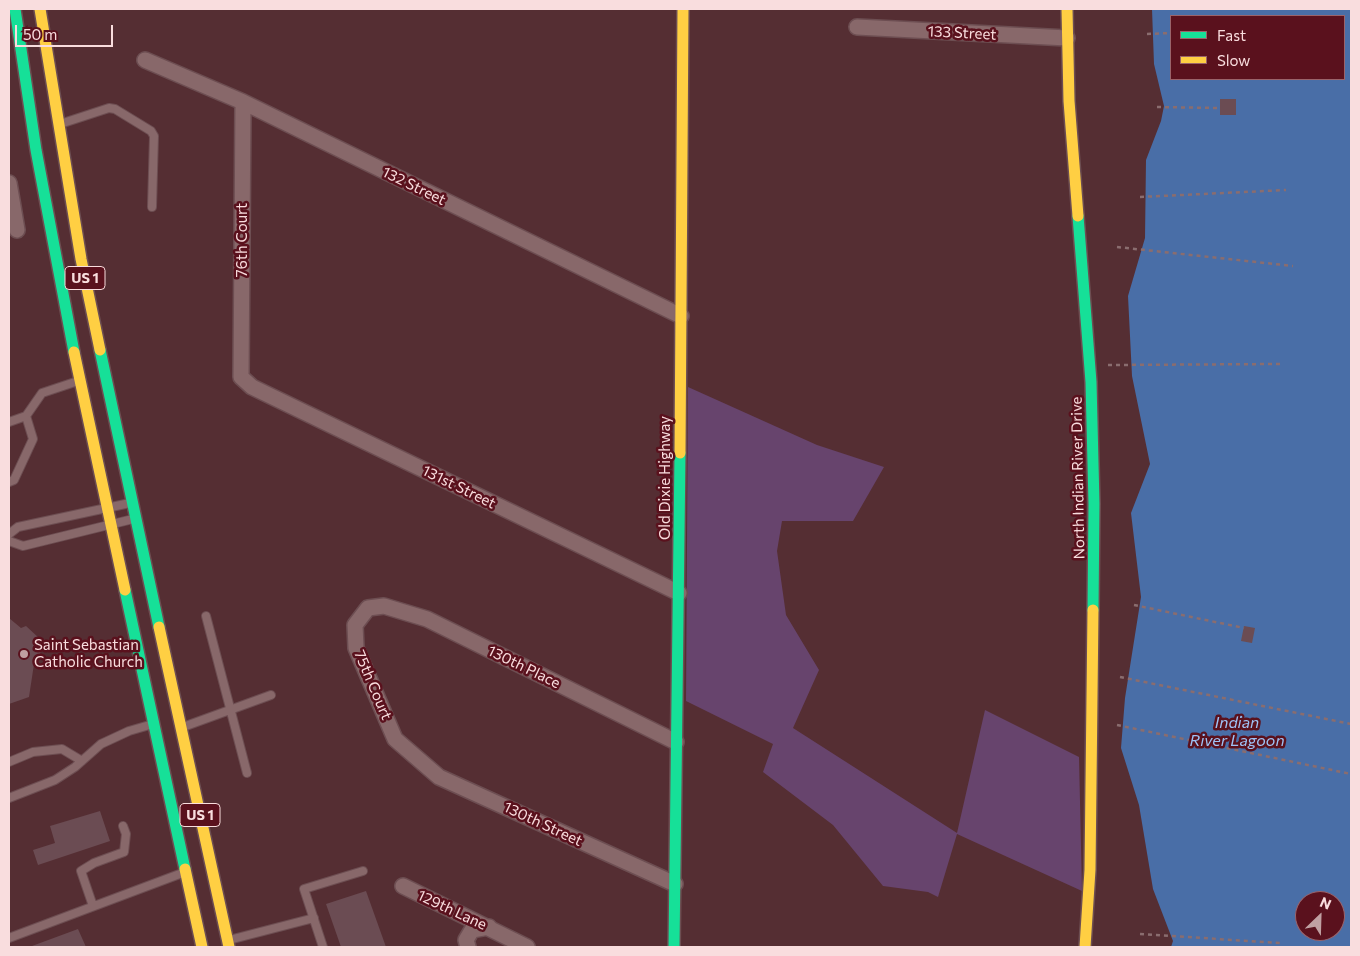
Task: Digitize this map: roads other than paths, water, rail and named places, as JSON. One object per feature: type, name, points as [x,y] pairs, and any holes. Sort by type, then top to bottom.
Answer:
[{"type":"main road","name":"US 1","points":[[14,9],[16,66],[36,150],[80,381],[202,947]]},
{"type":"main road","name":"US 1","points":[[40,9],[81,258],[135,519],[228,944]]},
{"type":"main road","name":"North Indian River Drive","points":[[1067,9],[1068,101],[1091,382],[1094,504],[1090,870],[1085,947]]},
{"type":"main road","name":"Old Dixie Highway","points":[[674,947],[681,316],[680,10]]},
{"type":"street","name":"133 Street","points":[[857,28],[1067,38]]},
{"type":"street","name":"132 Street","points":[[145,60],[243,102],[681,316]]},
{"type":"street","name":"76th Court","points":[[241,377],[243,102]]},
{"type":"street","points":[[9,183],[11,208],[17,230]]},
{"type":"street","name":"131st Street","points":[[241,377],[252,387],[679,593]]},
{"type":"street","name":"130th Place","points":[[368,608],[384,606],[428,619],[676,742]]},
{"type":"street","name":"75th Court","points":[[368,608],[355,625],[356,648],[395,739],[415,758]]},
{"type":"street","name":"130th Street","points":[[415,758],[439,777],[675,884]]},
{"type":"street","name":"129th Lane","points":[[403,886],[527,947]]},
{"type":"street","points":[[468,947],[466,940],[472,930],[489,927]]},
{"type":"lane","points":[[58,124],[109,108],[115,109],[151,130],[154,136],[152,207]]},
{"type":"lane","points":[[9,422],[26,416],[42,393],[80,381]]},
{"type":"lane","points":[[9,482],[14,480],[33,438],[26,416]]},
{"type":"lane","points":[[9,534],[18,527],[132,502]]},
{"type":"lane","points":[[9,541],[23,546],[135,519]]},
{"type":"lane","points":[[206,616],[247,773]]},
{"type":"lane","points":[[181,728],[271,695]]},
{"type":"lane","points":[[9,798],[56,780],[101,744],[129,731],[155,724]]},
{"type":"lane","points":[[9,762],[33,752],[62,749],[82,761]]},
{"type":"lane","points":[[93,906],[81,871],[94,863],[124,852],[126,834],[123,826]]},
{"type":"lane","points":[[9,938],[187,871]]},
{"type":"lane","points":[[323,947],[304,889],[363,871]]},
{"type":"lane","points":[[228,944],[314,918]]},
{"type":"water","name":"Indian River Lagoon","points":[[1152,9],[1351,9],[1351,947],[1171,947],[1173,941],[1153,889],[1139,805],[1121,748],[1125,698],[1141,597],[1131,513],[1150,464],[1132,376],[1128,296],[1145,238],[1146,160],[1161,121],[1164,106],[1154,64]]},
{"type":"place","name":"Saint Sebastian Catholic Church","points":[[24,654]]}]
